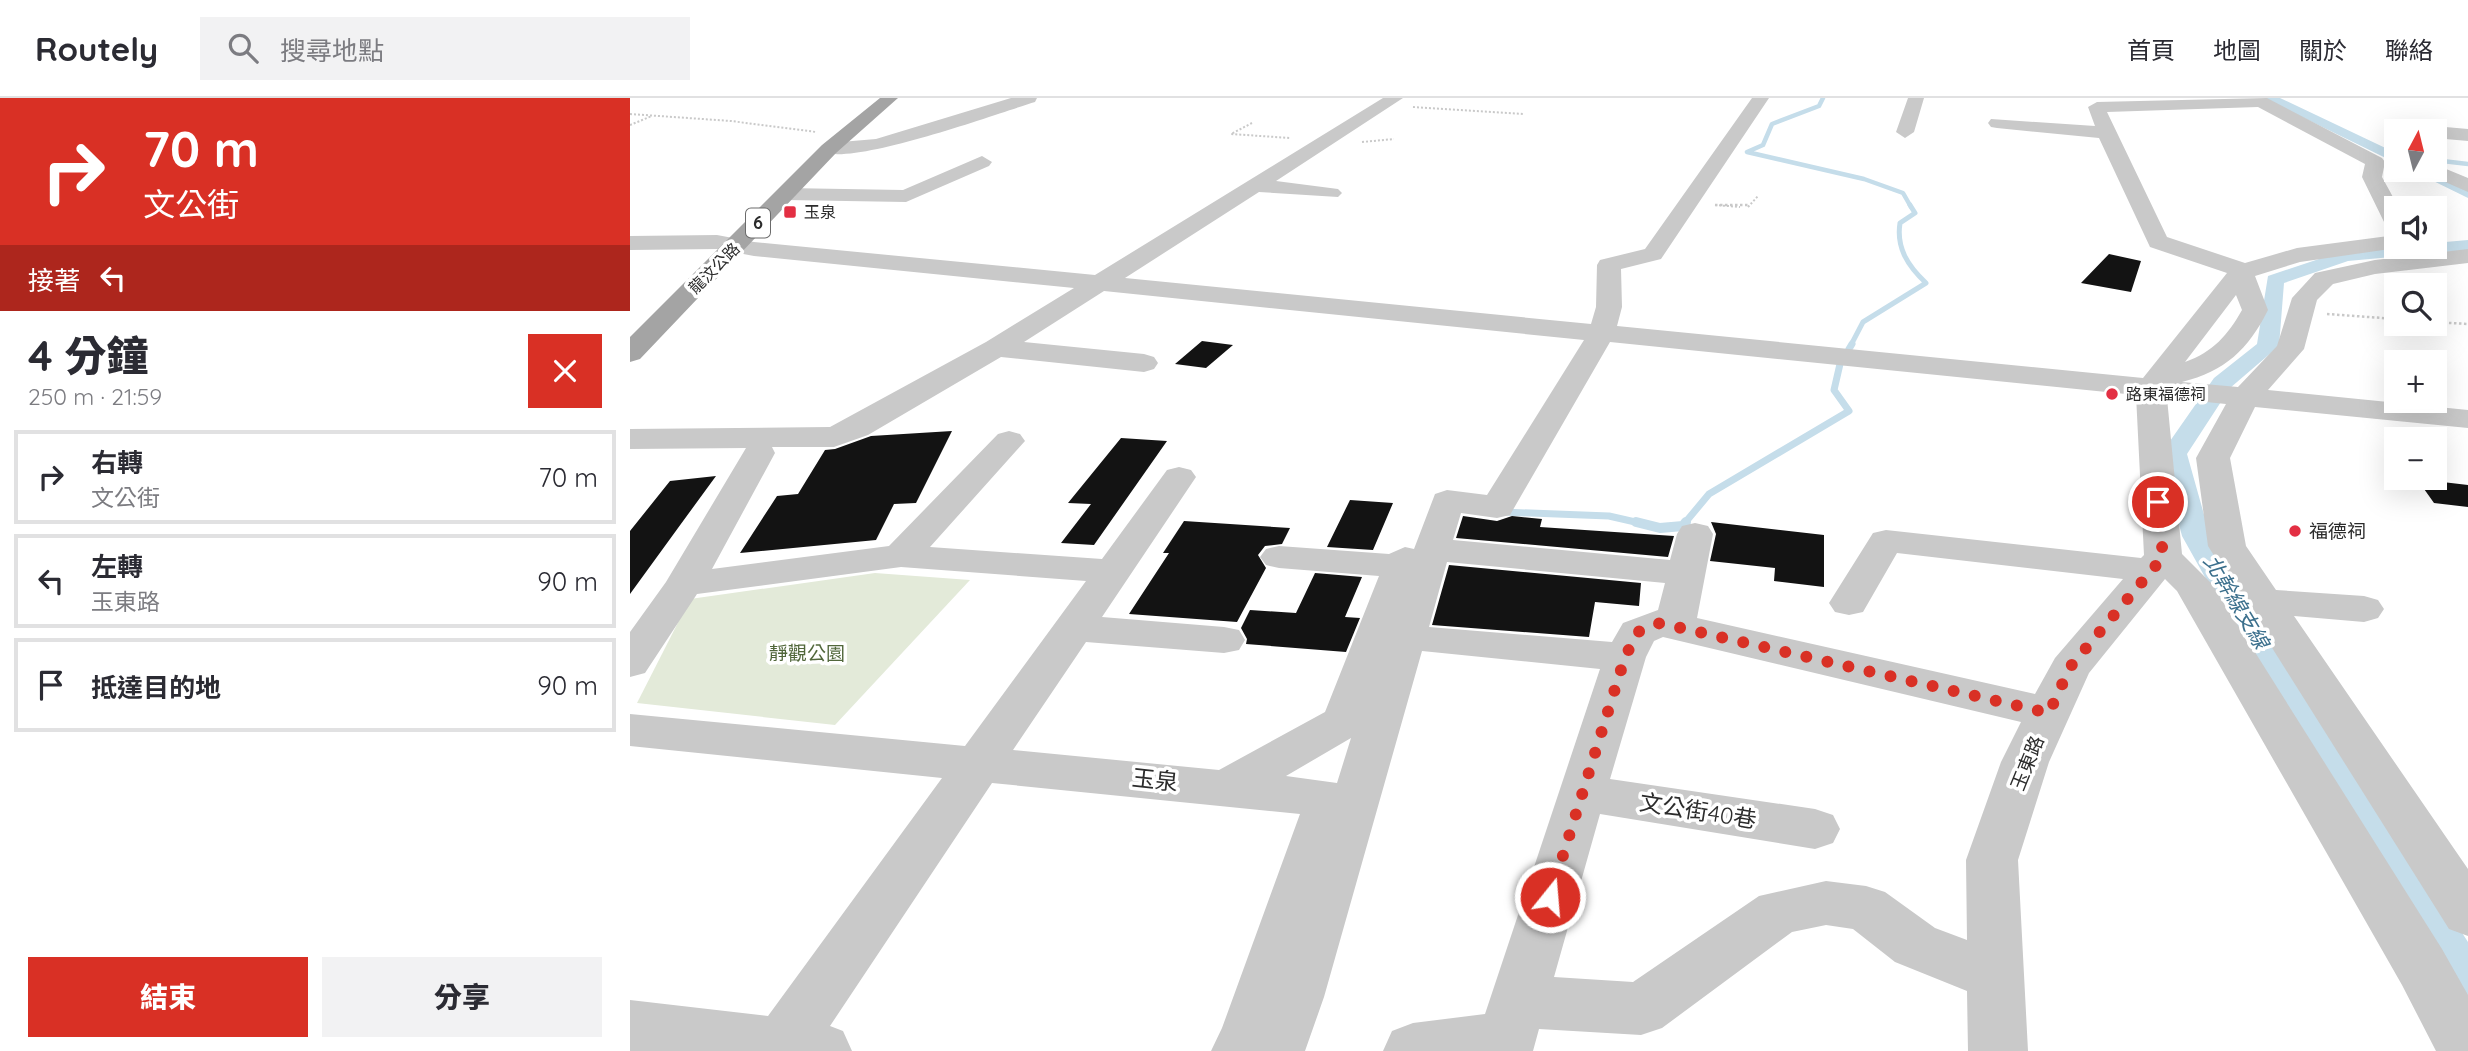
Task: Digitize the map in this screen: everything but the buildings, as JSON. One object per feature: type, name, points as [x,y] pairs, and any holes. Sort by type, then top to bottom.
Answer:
[{"type":"main road","name":"龍汶公路","points":[[630,353],[837,141],[890,98]]},
{"type":"street","points":[[837,141],[878,145],[1029,98]]},
{"type":"street","points":[[1275,1051],[1295,997],[1447,501],[1497,507],[1602,332],[1609,307],[1609,265],[1653,254],[1761,98]]},
{"type":"street","points":[[1905,132],[1916,98]]},
{"type":"street","points":[[2132,98],[2159,105]]},
{"type":"street","points":[[2282,98],[2383,146]]},
{"type":"street","points":[[2161,385],[2199,370],[2240,340],[2255,310],[2241,274],[2158,242],[2106,133],[2097,107],[2257,100],[2375,162],[2372,177],[2384,200]]},
{"type":"street","points":[[630,439],[834,437],[858,428],[1102,283],[1252,185],[1389,102]]},
{"type":"street","points":[[1997,123],[2106,133]]},
{"type":"street","points":[[2447,133],[2468,135]]},
{"type":"street","points":[[912,161],[961,173]]},
{"type":"street","points":[[786,194],[906,196],[982,162]]},
{"type":"street","points":[[2447,176],[2468,186]]},
{"type":"street","points":[[1252,185],[1331,193]]},
{"type":"street","points":[[630,243],[718,242],[1102,283],[2161,385],[2237,396],[2468,419]]},
{"type":"street","points":[[2181,260],[2241,274],[2297,256],[2384,244]]},
{"type":"street","points":[[2468,256],[2375,267],[2324,278],[2305,298],[2290,349],[2237,396],[2213,458],[2227,546],[2468,913]]},
{"type":"street","points":[[2157,564],[2161,385],[2241,274]]},
{"type":"street","points":[[996,348],[1144,363]]},
{"type":"street","points":[[901,556],[1009,441]]},
{"type":"street","points":[[630,663],[684,584],[759,453]]},
{"type":"street","points":[[630,1027],[794,1050],[980,762],[1179,477]]},
{"type":"street","points":[[1226,788],[1344,722],[1427,499]]},
{"type":"street","points":[[1675,627],[1695,534]]},
{"type":"street","points":[[1849,603],[1886,541],[2157,564],[2193,584],[2422,967],[2467,1051]]},
{"type":"street","points":[[1446,551],[1686,573]]},
{"type":"street","points":[[684,584],[901,556],[1113,570]]},
{"type":"street","points":[[1279,557],[1402,566]]},
{"type":"street","name":"玉東路","points":[[1998,1051],[1992,860],[2025,762],[2070,667],[2157,564]]},
{"type":"street","points":[[2263,601],[2364,609]]},
{"type":"street","points":[[1509,1031],[1625,657],[1638,632],[1660,623],[2049,713]]},
{"type":"street","points":[[1074,628],[1224,640]]},
{"type":"street","points":[[1430,640],[1625,657]]},
{"type":"street","name":"玉泉","points":[[630,730],[980,762],[1330,799],[1247,1045],[1241,1051]]},
{"type":"street","name":"文公街40巷","points":[[1582,793],[1815,829]]},
{"type":"street","points":[[1413,1051],[1509,1031],[1641,1009],[1778,912],[1826,903],[1866,908],[1915,945],[1995,976]]},
{"type":"path","points":[[1389,102],[1524,114]]},
{"type":"path","points":[[630,114],[837,141]]},
{"type":"path","points":[[630,125],[654,116]]},
{"type":"path","points":[[1690,203],[1748,207],[1758,196]]},
{"type":"path","points":[[2301,312],[2384,318]]},
{"type":"path","points":[[2447,323],[2468,324]]},
{"type":"green space","name":"靜觀公園","points":[[875,573],[970,580],[835,725],[637,703],[690,599]]},
{"type":"waterway","points":[[1823,98],[1819,106],[1772,124],[1763,145],[1747,152],[1864,179],[1903,193],[1911,207]]},
{"type":"waterway","name":"北幹線支線","points":[[2270,98],[2384,153]]},
{"type":"waterway","points":[[2447,162],[2468,164]]},
{"type":"waterway","name":"北幹線支線","points":[[2445,182],[2468,193]]},
{"type":"waterway","points":[[1851,345],[1863,322],[1926,283],[1909,263],[1900,241],[1900,223],[1915,213],[1910,205]]},
{"type":"waterway","name":"北幹線支線","points":[[2468,245],[2346,256],[2275,280],[2268,346],[2222,383],[2174,454],[2196,536],[2255,638],[2468,980]]},
{"type":"waterway","points":[[1849,349],[1852,344]]},
{"type":"waterway","points":[[1684,524],[1709,494],[1849,411],[1834,390],[1840,364]]},
{"type":"waterway","points":[[1502,512],[1609,516],[1644,524]]},
{"type":"waterway","points":[[1636,522],[1644,524]]},
{"type":"waterway","points":[[1644,524],[1660,528],[1683,526],[1686,522]]},
{"type":"place","name":"玉泉","points":[[790,212]]},
{"type":"place","name":"路東福德祠","points":[[2112,394]]},
{"type":"place","name":"福德祠","points":[[2295,531]]},
{"type":"route","points":[[1550,897],[1625,657],[1638,632],[1660,623],[2049,713],[2070,667],[2163,557],[2158,502]]}]
